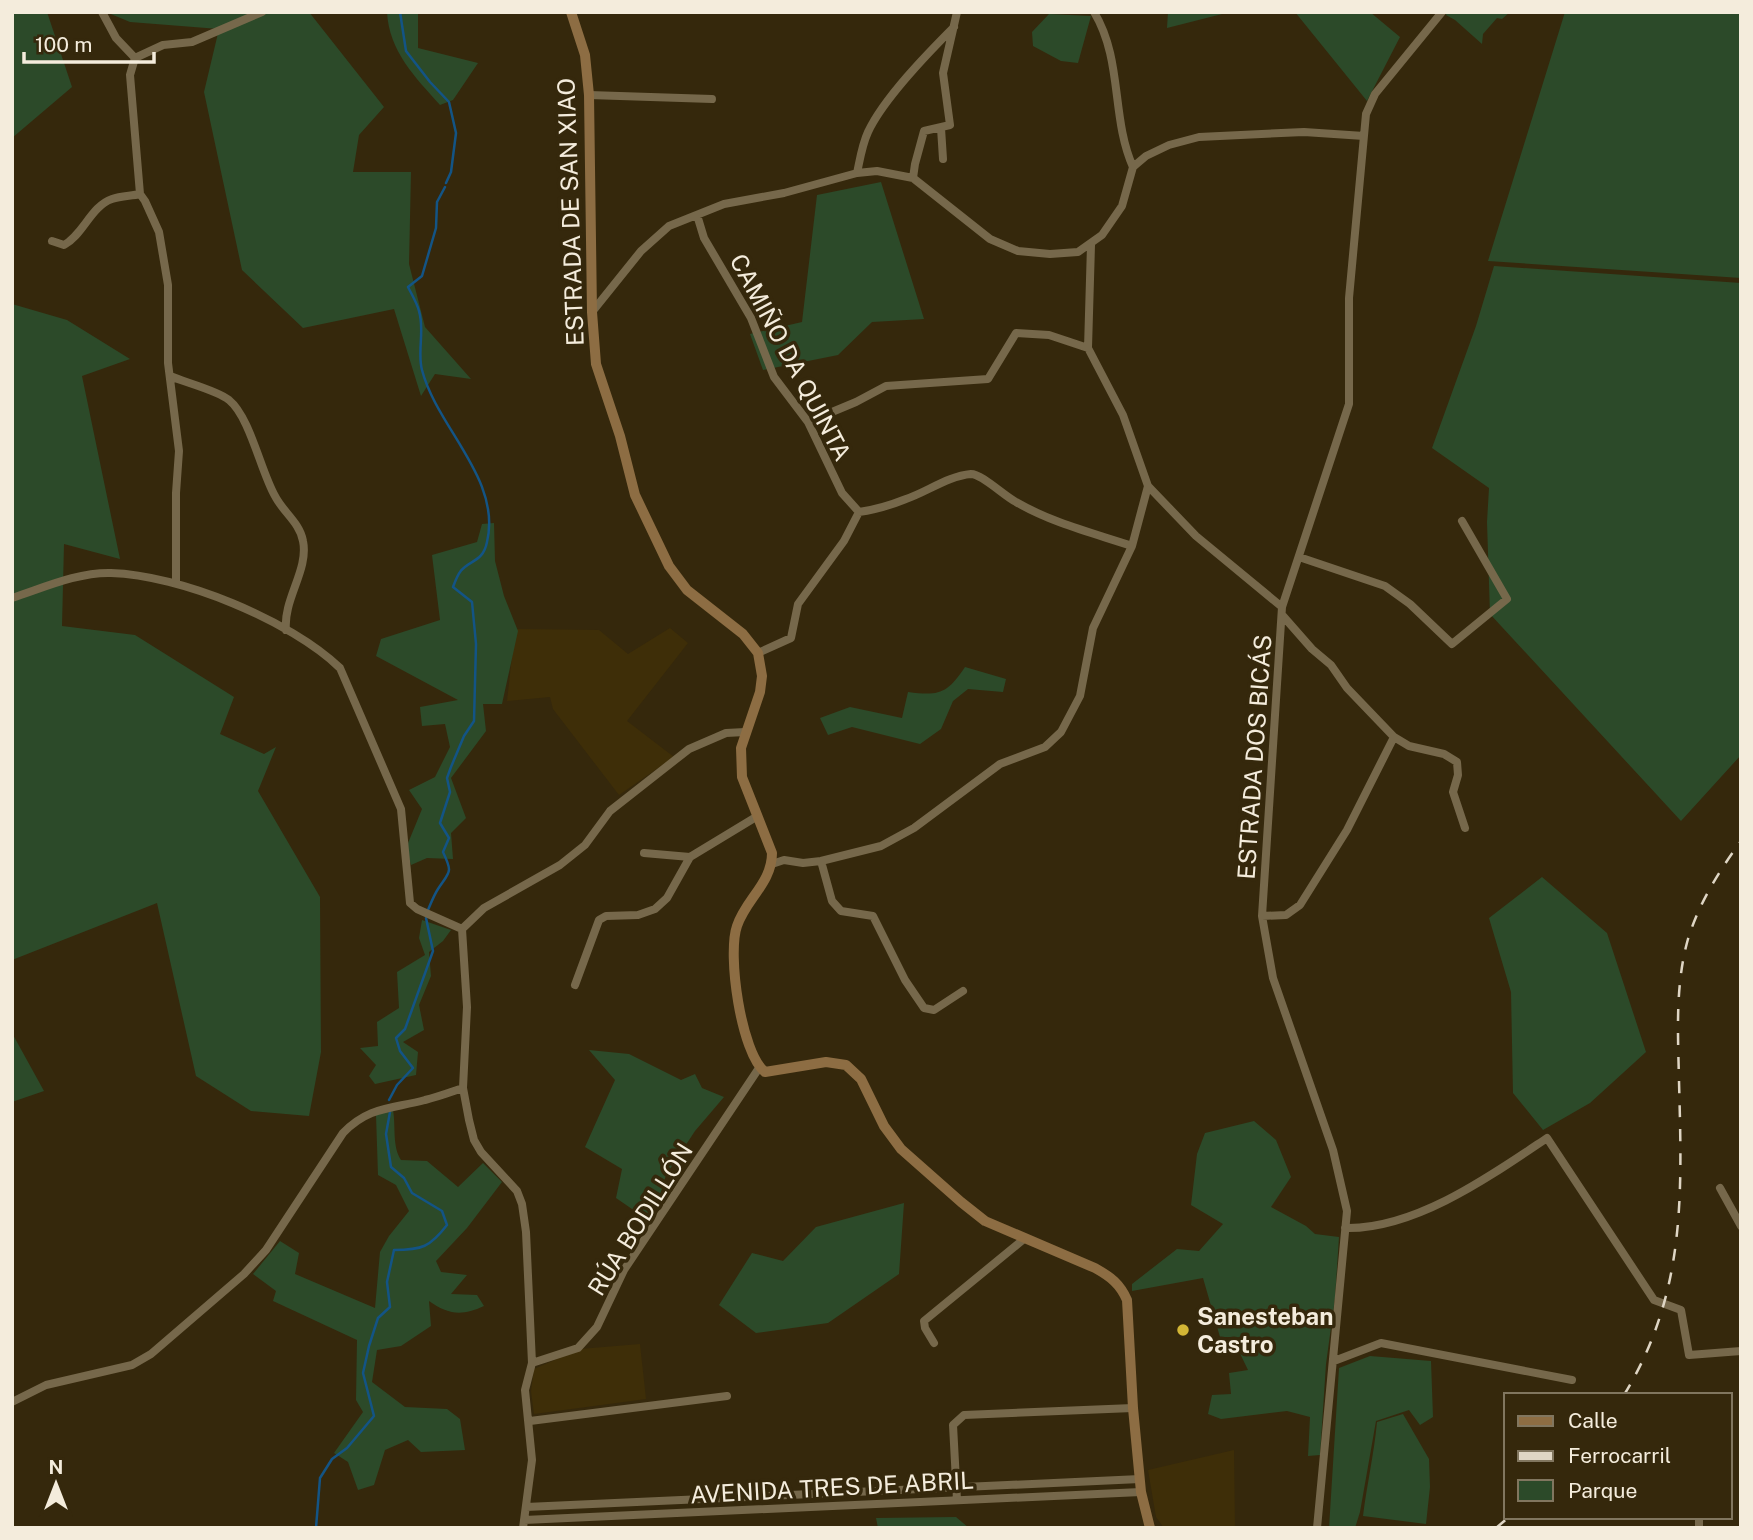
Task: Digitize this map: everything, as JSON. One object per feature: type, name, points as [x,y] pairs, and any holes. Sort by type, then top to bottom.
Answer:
[{"type":"street","points":[[102,12],[116,38],[135,58]]},
{"type":"street","points":[[176,583],[179,451],[170,376],[168,285],[159,232],[140,194],[130,75],[135,58],[163,45],[192,42],[262,12]]},
{"type":"street","name":"ESTRADA DE SAN XIAO","points":[[571,12],[585,55],[589,95],[592,312],[596,364],[620,436],[635,495],[669,566],[687,590],[743,634],[758,653]]},
{"type":"street","points":[[913,178],[924,131],[950,125],[943,73],[957,12]]},
{"type":"street","points":[[1094,12],[1115,69],[1124,147],[1133,167]]},
{"type":"street","name":"ESTRADA DOS BICÁS","points":[[1317,1528],[1347,1211],[1333,1150],[1273,978],[1262,916],[1283,611],[1349,404],[1349,298],[1366,114],[1375,94],[1443,12]]},
{"type":"street","points":[[857,173],[869,129],[922,60],[954,27]]},
{"type":"street","points":[[589,95],[712,99]]},
{"type":"street","points":[[941,128],[943,159]]},
{"type":"street","points":[[592,312],[641,251],[669,226],[724,204],[784,193],[857,173],[877,171],[913,178],[990,239],[1018,251],[1050,254],[1078,252],[1102,235],[1122,206],[1133,167],[1146,156],[1169,145],[1199,137],[1304,132],[1364,136]]},
{"type":"street","points":[[52,241],[64,246],[109,200],[140,194]]},
{"type":"street","name":"CAMIÑO DA QUINTA","points":[[697,215],[704,238],[751,318],[774,377],[808,422],[842,493],[859,512]]},
{"type":"street","points":[[1091,245],[1088,348],[1123,415],[1148,486],[1196,536],[1283,611],[1312,649],[1331,665],[1347,688],[1394,737],[1409,746],[1444,754],[1457,762],[1458,775],[1453,792],[1465,828]]},
{"type":"street","points":[[808,422],[886,386],[988,379],[1016,333],[1049,335],[1088,348]]},
{"type":"street","points":[[170,376],[228,399],[240,412],[275,497],[297,526],[303,541],[303,559],[285,617],[286,629]]},
{"type":"street","points":[[1132,546],[1067,525],[1020,505],[1000,493],[980,475],[971,474],[954,479],[906,499],[859,512],[844,541],[798,604],[791,638],[758,653],[762,676],[760,692],[741,748],[742,777],[772,853],[772,864],[768,876],[738,923],[733,941],[733,957],[745,1035],[759,1068],[765,1072],[826,1062],[846,1065],[861,1079],[884,1126],[901,1149],[985,1221],[1024,1240],[1095,1268],[1112,1278],[1121,1288],[1127,1300],[1141,1492],[1150,1528]]},
{"type":"street","points":[[772,864],[785,860],[803,863],[821,861],[881,846],[903,834],[1000,765],[1045,747],[1061,732],[1080,696],[1093,628],[1132,546],[1148,486]]},
{"type":"street","points":[[1300,557],[1385,586],[1410,604],[1452,644],[1507,599],[1462,521]]},
{"type":"street","points":[[12,598],[80,577],[109,573],[176,583],[242,608],[286,629],[329,658],[340,668],[401,809],[410,903],[417,909],[462,929]]},
{"type":"street","points":[[462,929],[484,908],[568,858],[584,845],[610,811],[689,749],[726,733],[745,732]]},
{"type":"street","points":[[1262,916],[1286,915],[1300,905],[1347,831],[1394,737]]},
{"type":"street","points":[[575,985],[599,920],[606,916],[638,915],[655,909],[667,898],[690,857],[756,817]]},
{"type":"street","points":[[644,853],[690,857]]},
{"type":"street","points":[[821,861],[832,901],[841,911],[873,916],[905,981],[924,1008],[934,1010],[963,991]]},
{"type":"street","points":[[462,929],[467,1007],[463,1088],[474,1140],[481,1152],[517,1191],[522,1203],[526,1232],[531,1363],[525,1390],[532,1460],[523,1524]]},
{"type":"street","name":"RÚA BODILLÓN","points":[[531,1363],[578,1348],[597,1327],[625,1270],[759,1068]]},
{"type":"street","points":[[12,1402],[46,1385],[132,1365],[151,1354],[244,1274],[266,1250],[343,1133],[354,1121],[378,1109],[425,1100],[463,1088]]},
{"type":"street","points":[[1345,1228],[1364,1229],[1399,1220],[1477,1186],[1547,1138],[1654,1300],[1681,1310],[1689,1354],[1741,1351]]},
{"type":"street","points":[[1720,1188],[1741,1226]]},
{"type":"street","points":[[934,1343],[924,1321],[1024,1240]]},
{"type":"street","points":[[1334,1361],[1381,1343],[1572,1380]]},
{"type":"street","points":[[530,1421],[726,1396]]},
{"type":"street","points":[[957,1500],[953,1424],[964,1415],[1133,1408]]},
{"type":"street","name":"AVENIDA TRES DE ABRIL","points":[[526,1507],[1140,1479]]},
{"type":"street","name":"AVENIDA TRES DE ABRIL","points":[[523,1524],[1141,1492]]},
{"type":"shaded area","points":[[670,628],[688,643],[627,721],[674,757],[619,795],[553,709],[550,697],[507,701],[515,629],[599,630],[628,654]]},
{"type":"shaded area","points":[[640,1344],[646,1399],[534,1414],[531,1391],[534,1369],[580,1349]]},
{"type":"shaded area","points":[[1234,1450],[1235,1528],[1164,1528],[1156,1517],[1148,1470]]},
{"type":"green space","points":[[12,12],[47,12],[72,87],[12,138]]},
{"type":"green space","points":[[106,12],[309,12],[384,107],[359,135],[353,172],[411,172],[409,264],[425,327],[471,379],[435,374],[421,396],[394,309],[303,328],[242,270],[204,92],[219,29],[130,22]]},
{"type":"green space","points":[[387,12],[418,12],[418,48],[478,63],[453,100],[440,105],[413,74],[398,51]]},
{"type":"green space","points":[[1168,12],[1230,12],[1167,28]]},
{"type":"green space","points":[[1295,12],[1370,12],[1400,37],[1367,101]]},
{"type":"green space","points":[[1447,12],[1510,12],[1502,19],[1497,18],[1483,34],[1482,44],[1446,15]]},
{"type":"green space","points":[[1565,12],[1741,12],[1741,278],[1488,261]]},
{"type":"green space","points":[[1049,14],[1091,16],[1078,63],[1061,61],[1033,46],[1032,32]]},
{"type":"green space","points":[[881,182],[924,319],[872,322],[838,355],[763,370],[750,334],[802,322],[817,195]]},
{"type":"green space","points":[[1494,266],[1741,283],[1741,755],[1681,821],[1490,614],[1487,522],[1489,488],[1432,448],[1476,326]]},
{"type":"green space","points":[[12,304],[67,320],[130,359],[82,376],[120,559],[64,544],[62,626],[135,635],[234,697],[220,734],[264,754],[276,747],[258,791],[320,897],[321,1052],[309,1116],[251,1111],[196,1076],[157,903],[12,960]]},
{"type":"green space","points":[[494,523],[495,561],[504,596],[518,631],[502,704],[483,704],[486,731],[451,778],[466,818],[451,833],[453,859],[427,858],[411,865],[406,848],[422,809],[409,790],[435,777],[450,747],[445,724],[422,726],[420,707],[458,700],[376,656],[381,639],[440,620],[432,555],[477,542],[482,524]]},
{"type":"green space","points":[[965,667],[1006,679],[1003,692],[968,689],[953,701],[941,729],[920,744],[852,727],[828,735],[820,718],[850,707],[902,718],[908,692],[927,694],[941,691],[953,683]]},
{"type":"green space","points":[[1542,877],[1607,933],[1646,1052],[1590,1103],[1543,1130],[1513,1093],[1511,992],[1489,918]]},
{"type":"green space","points":[[422,920],[451,930],[443,941],[429,952],[431,976],[419,1005],[424,1030],[403,1042],[418,1052],[416,1075],[375,1084],[369,1076],[376,1065],[360,1048],[378,1046],[377,1022],[399,1008],[397,972],[425,955],[419,938]]},
{"type":"green space","points":[[12,1033],[44,1091],[12,1102]]},
{"type":"green space","points":[[589,1050],[629,1054],[681,1080],[695,1074],[702,1088],[724,1097],[695,1131],[666,1175],[654,1216],[632,1209],[616,1198],[622,1169],[585,1147],[615,1080]]},
{"type":"green space","points":[[393,1110],[395,1143],[401,1160],[427,1161],[458,1187],[483,1163],[502,1182],[467,1228],[436,1261],[441,1272],[467,1275],[451,1294],[477,1295],[484,1306],[462,1313],[443,1309],[429,1301],[431,1326],[401,1346],[377,1350],[372,1382],[405,1407],[447,1409],[460,1419],[465,1450],[421,1452],[408,1440],[385,1450],[374,1485],[358,1490],[348,1462],[334,1453],[363,1412],[356,1400],[357,1340],[273,1301],[276,1291],[253,1274],[280,1241],[299,1253],[295,1274],[375,1308],[380,1252],[409,1211],[396,1185],[378,1175],[376,1115]]},
{"type":"green space","points":[[1254,1121],[1276,1140],[1291,1177],[1271,1207],[1306,1226],[1315,1234],[1339,1237],[1320,1455],[1308,1456],[1310,1417],[1287,1411],[1221,1419],[1208,1414],[1212,1395],[1231,1394],[1229,1373],[1248,1370],[1232,1337],[1220,1337],[1203,1278],[1132,1291],[1132,1284],[1177,1249],[1199,1251],[1223,1224],[1191,1205],[1197,1154],[1205,1133]]},
{"type":"green space","points":[[904,1203],[899,1274],[828,1323],[756,1333],[719,1305],[752,1253],[783,1261],[816,1227]]},
{"type":"green space","points":[[1370,1356],[1431,1361],[1433,1417],[1420,1425],[1409,1410],[1376,1421],[1355,1528],[1329,1528],[1339,1368]]},
{"type":"green space","points":[[1403,1414],[1429,1459],[1430,1487],[1426,1524],[1363,1516],[1377,1422]]},
{"type":"green space","points":[[956,1517],[969,1528],[878,1528],[876,1518]]},
{"type":"waterway","points":[[400,12],[406,51],[449,102],[456,133],[451,172],[446,183]]},
{"type":"waterway","points":[[428,910],[449,872],[443,852],[449,838],[440,823],[450,792],[447,778],[464,736],[474,721],[476,644],[472,602],[453,587],[460,572],[479,558],[485,549],[489,519],[477,475],[441,412],[422,370],[421,318],[408,287],[422,276],[436,228],[437,202],[445,187]]},
{"type":"waterway","points":[[389,1100],[397,1085],[413,1068],[400,1051],[396,1038],[405,1029],[433,951],[426,918]]},
{"type":"waterway","points":[[316,1528],[320,1478],[332,1459],[347,1448],[374,1416],[363,1373],[378,1318],[390,1307],[387,1282],[394,1250],[425,1246],[447,1225],[442,1211],[412,1193],[404,1178],[391,1167],[386,1134],[390,1112]]},
{"type":"railway","points":[[1625,1393],[1644,1357],[1659,1319],[1676,1243],[1680,1164],[1678,1010],[1684,956],[1704,900],[1741,841]]},
{"type":"railway","points":[[1496,1528],[1507,1519]]},
{"type":"place","name":"Sanesteban Castro","points":[[1183,1330]]}]
